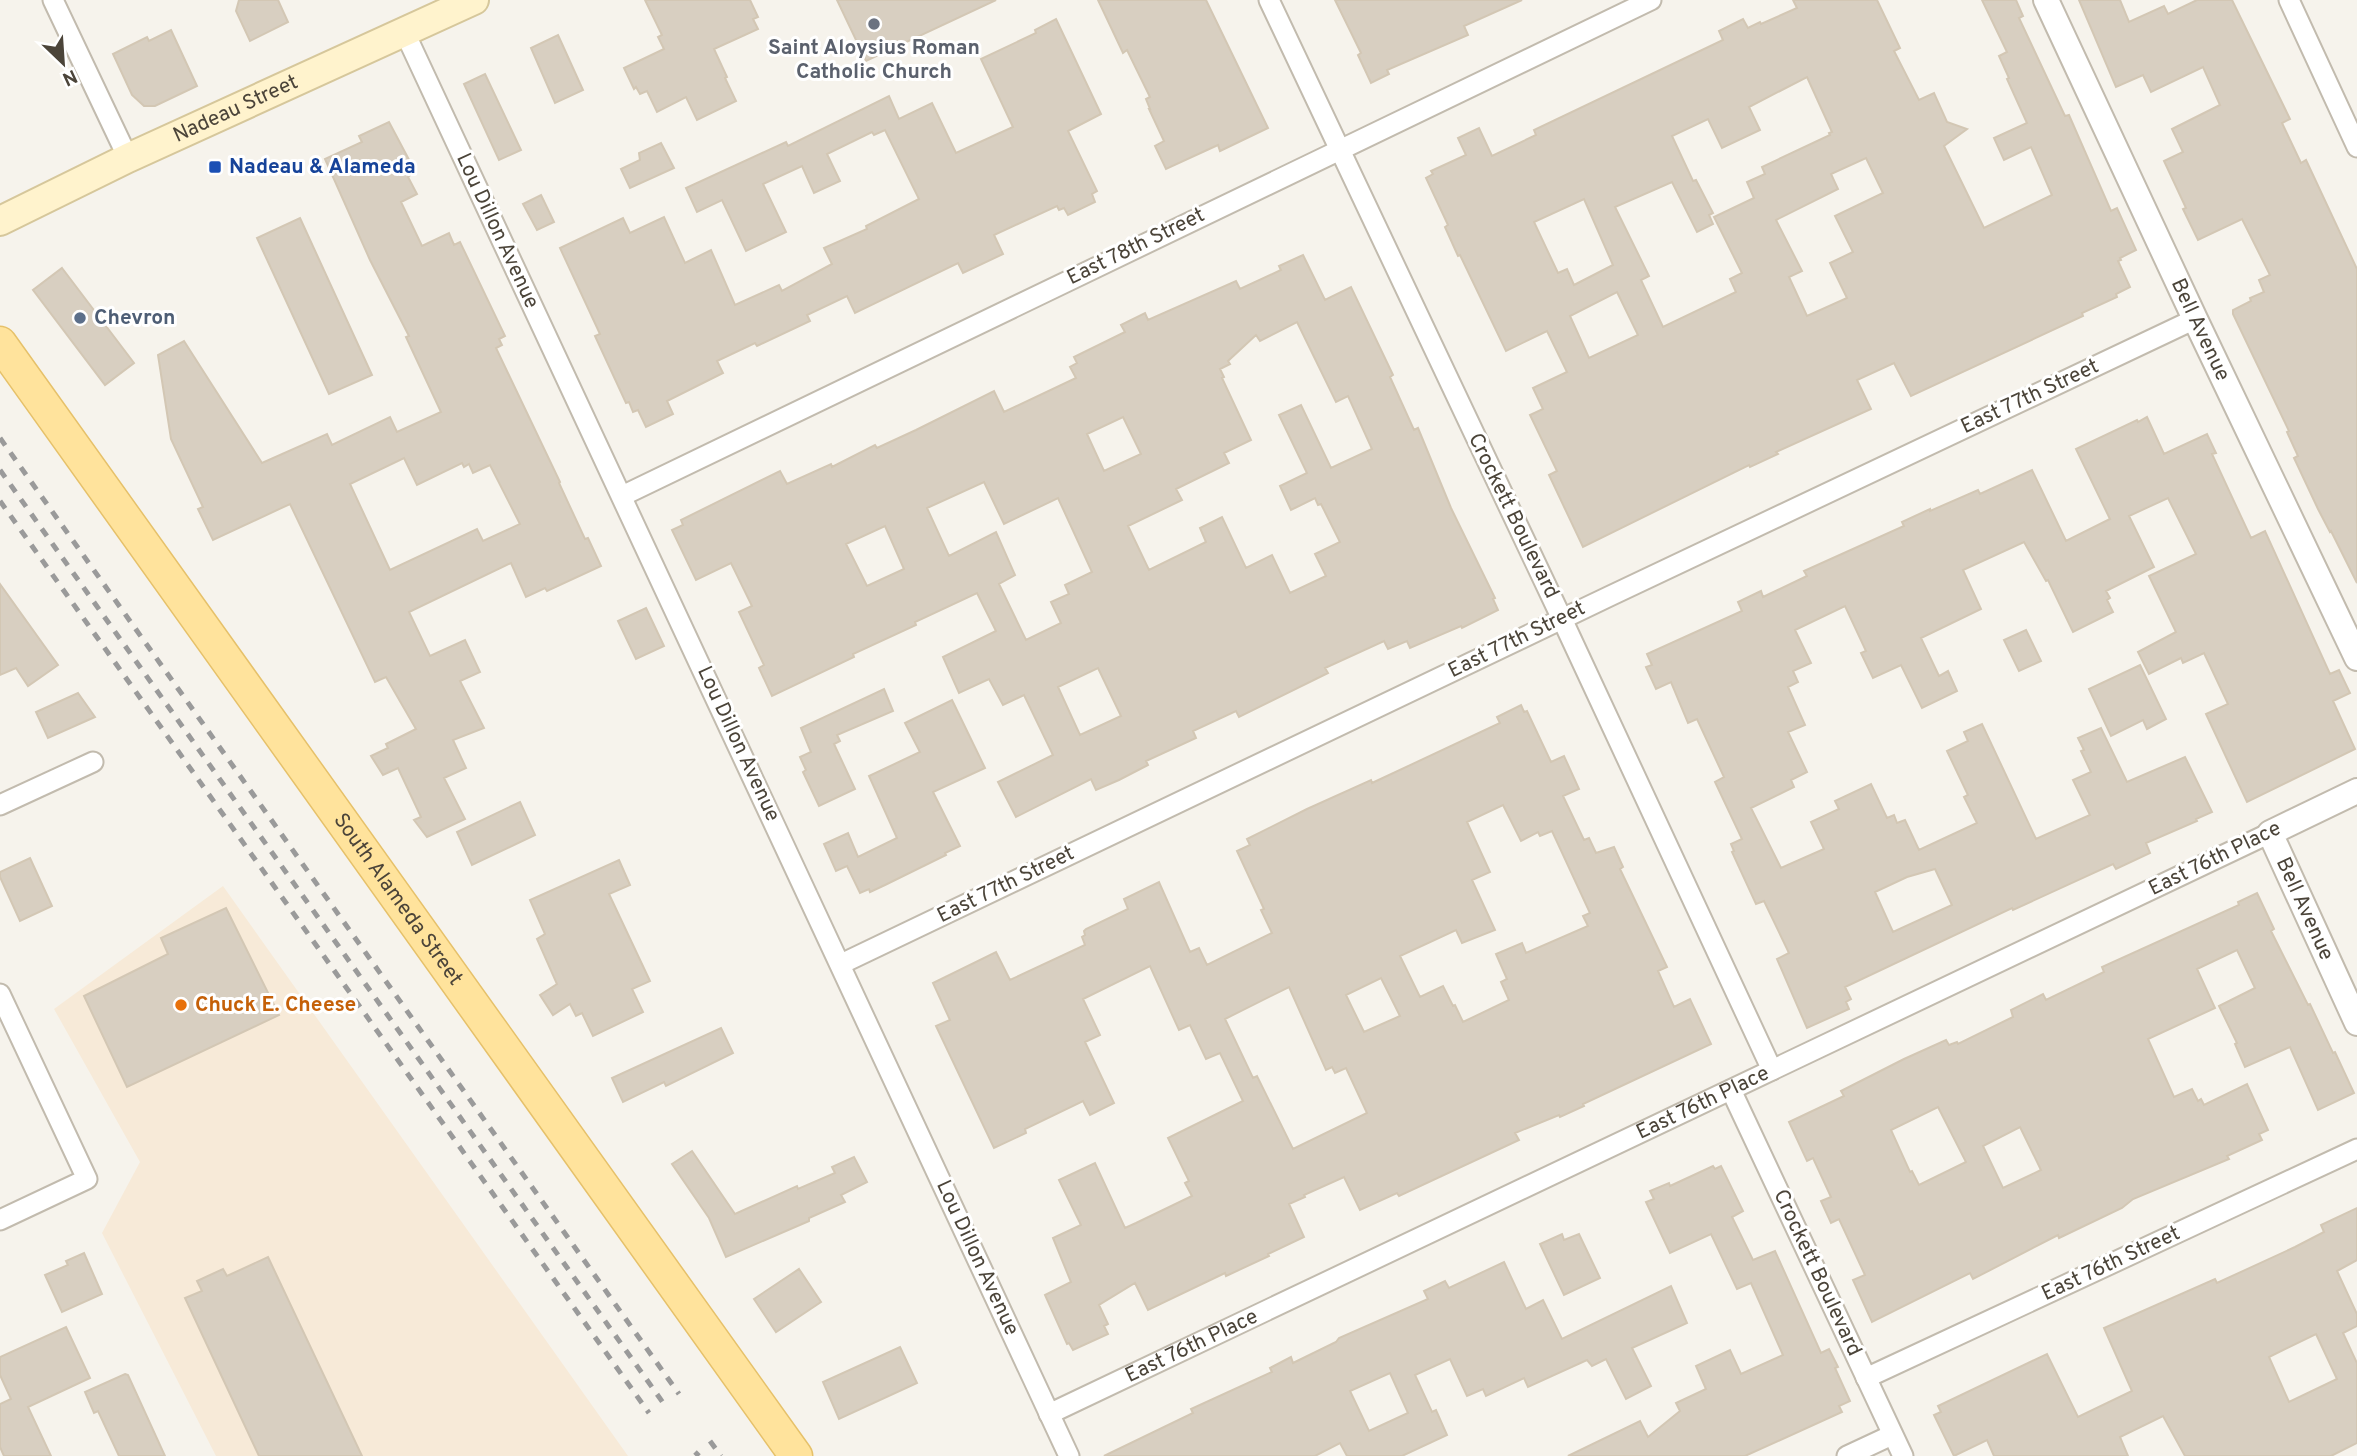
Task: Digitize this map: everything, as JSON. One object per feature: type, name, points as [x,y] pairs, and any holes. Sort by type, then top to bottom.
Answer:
[{"type":"main road","name":"Nadeau Street","points":[[0,221],[128,158],[405,33],[466,2]]},
{"type":"main road","name":"South Alameda Street","points":[[0,343],[796,1456]]},
{"type":"street","points":[[53,0],[128,158]]},
{"type":"street","name":"Crockett Boulevard","points":[[1269,0],[1772,1070]]},
{"type":"street","name":"East 78th Street","points":[[621,496],[1651,0]]},
{"type":"street","name":"Bell Avenue","points":[[2046,0],[2357,658]]},
{"type":"street","points":[[2289,0],[2357,146]]},
{"type":"street","name":"Lou Dillon Avenue","points":[[405,33],[1069,1456]]},
{"type":"street","name":"East 77th Street","points":[[841,964],[2195,319]]},
{"type":"street","points":[[0,805],[93,762]]},
{"type":"street","name":"East 76th Place","points":[[1049,1414],[2357,791]]},
{"type":"street","name":"Bell Avenue","points":[[2270,833],[2357,1023]]},
{"type":"street","points":[[0,993],[87,1179],[0,1220]]},
{"type":"street","name":"Crockett Boulevard","points":[[1731,1090],[1903,1456]]},
{"type":"street","name":"East 76th Street","points":[[1866,1378],[2357,1149]]},
{"type":"street","points":[[1847,1456],[1892,1435]]},
{"type":"shaded area","points":[[223,886],[628,1456],[216,1456],[102,1233],[140,1162],[54,1009]]},
{"type":"building","points":[[239,0],[278,0],[288,22],[250,41],[236,11]]},
{"type":"building","points":[[645,0],[750,0],[758,17],[753,19],[758,29],[714,49],[736,101],[697,120],[686,97],[657,112],[647,91],[640,94],[636,87],[634,89],[624,68],[664,49],[658,37],[662,35]]},
{"type":"building","points":[[837,0],[996,0],[866,61]]},
{"type":"building","points":[[1098,0],[1206,0],[1268,128],[1220,151],[1218,145],[1166,169],[1155,146],[1164,141],[1149,109],[1146,99],[1150,97],[1127,50],[1123,53]]},
{"type":"building","points":[[1335,0],[1522,0],[1464,26],[1468,35],[1387,70],[1389,74],[1371,83],[1358,55],[1361,53]]},
{"type":"building","points":[[1793,0],[1877,0],[1900,48],[1894,51],[1919,100],[1934,93],[1947,122],[1967,129],[1944,146],[1984,228],[2052,195],[2031,147],[2004,160],[1994,138],[2027,123],[1999,56],[2007,52],[1982,0],[2016,0],[2023,16],[2019,18],[2065,116],[2069,115],[2111,211],[2117,208],[2136,250],[2118,261],[2130,287],[2116,294],[2117,297],[2082,313],[2083,316],[1911,396],[1894,363],[1857,380],[1871,409],[1776,452],[1778,454],[1750,467],[1749,465],[1583,547],[1549,475],[1557,471],[1530,415],[1543,409],[1533,388],[1567,372],[1547,331],[1506,351],[1460,255],[1458,256],[1445,227],[1448,225],[1426,178],[1433,174],[1431,171],[1466,155],[1458,138],[1479,128],[1492,156],[1536,135],[1534,130],[1723,40],[1719,31],[1743,19],[1748,28],[1797,8]],"holes":[[[1807,77],[1832,132],[1762,167],[1765,174],[1747,182],[1754,198],[1714,217],[1742,273],[1730,279],[1736,292],[1663,327],[1641,280],[1649,276],[1615,207],[1672,182],[1697,232],[1713,224],[1709,215],[1713,213],[1696,180],[1693,181],[1672,136],[1708,119],[1722,148],[1760,130],[1749,107]],[[1866,158],[1883,193],[1835,216],[1853,252],[1830,263],[1847,298],[1807,316],[1789,277],[1802,271],[1776,220],[1838,189],[1831,174]],[[1584,199],[1613,265],[1574,285],[1567,269],[1558,273],[1534,222]],[[1617,292],[1638,335],[1589,358],[1570,316]]]},
{"type":"building","points":[[2079,0],[2120,0],[2129,22],[2164,6],[2168,14],[2197,0],[2232,0],[2290,119],[2282,123],[2301,163],[2306,160],[2357,269],[2357,583],[2294,458],[2298,456],[2287,432],[2289,431],[2233,314],[2233,310],[2264,292],[2259,280],[2270,275],[2242,219],[2198,240],[2164,161],[2183,152],[2172,129],[2220,105],[2203,67],[2151,92],[2143,75],[2116,87]]},
{"type":"building","points":[[1056,19],[1101,114],[1068,131],[1097,191],[1092,194],[1095,202],[1068,215],[1064,208],[1059,210],[1057,206],[994,235],[1003,254],[963,273],[958,263],[855,313],[847,296],[807,315],[810,321],[717,361],[723,373],[667,401],[673,414],[646,427],[638,410],[633,412],[629,402],[626,403],[595,336],[600,334],[560,248],[623,218],[630,233],[664,217],[685,263],[711,250],[735,305],[779,285],[782,291],[832,264],[824,248],[867,229],[866,226],[919,199],[885,130],[874,135],[872,132],[827,154],[840,181],[814,193],[802,166],[763,184],[786,232],[746,251],[722,200],[697,212],[686,188],[786,142],[788,146],[889,96],[899,119],[932,103],[956,153],[1013,127],[981,59],[1036,33],[1035,30]]},
{"type":"building","points":[[171,30],[197,86],[155,106],[144,106],[132,95],[113,54],[147,37],[149,41]]},
{"type":"building","points":[[558,35],[583,90],[555,103],[531,48]]},
{"type":"building","points":[[485,74],[521,150],[499,160],[464,84]]},
{"type":"building","points":[[389,122],[415,171],[408,177],[417,194],[401,202],[422,246],[449,233],[454,245],[460,242],[505,336],[499,339],[502,345],[496,348],[585,539],[588,538],[601,566],[547,591],[545,588],[526,597],[511,563],[409,612],[430,656],[465,640],[480,672],[460,681],[484,728],[453,740],[466,768],[444,778],[465,819],[427,837],[414,820],[421,817],[398,768],[383,775],[371,756],[388,748],[386,744],[416,729],[386,677],[375,682],[290,504],[213,540],[198,509],[203,507],[171,439],[158,355],[184,341],[262,463],[327,434],[332,445],[390,417],[397,432],[441,412],[406,337],[409,336],[370,260],[325,159],[362,142],[359,136]],"holes":[[[404,458],[417,485],[462,463],[464,467],[469,464],[473,473],[490,465],[520,524],[483,541],[477,529],[390,570],[350,484]]]},
{"type":"building","points":[[661,143],[674,168],[630,188],[621,169],[640,160],[639,153]]},
{"type":"building","points":[[541,195],[554,222],[537,230],[523,204]]},
{"type":"building","points":[[300,218],[372,375],[329,394],[257,238]]},
{"type":"building","points":[[1303,255],[1325,300],[1351,287],[1393,375],[1390,377],[1414,430],[1418,428],[1498,610],[1462,628],[1461,626],[1410,648],[1407,641],[1388,649],[1384,641],[1325,668],[1328,673],[1239,717],[1236,711],[1193,731],[1196,738],[1146,761],[1148,765],[1119,780],[1096,790],[1091,779],[1016,817],[998,782],[1053,755],[1024,695],[1003,705],[989,679],[959,693],[943,657],[996,631],[977,593],[772,696],[759,668],[764,665],[739,612],[752,606],[731,563],[696,580],[672,530],[683,525],[681,520],[780,471],[787,484],[831,464],[832,467],[875,445],[877,448],[916,430],[994,391],[1004,412],[1076,378],[1070,367],[1077,363],[1074,357],[1125,332],[1121,325],[1145,313],[1148,320],[1236,281],[1240,289],[1281,270],[1279,266]],"holes":[[[1297,322],[1336,402],[1348,396],[1372,449],[1331,468],[1301,405],[1279,415],[1307,473],[1280,486],[1291,510],[1315,498],[1318,505],[1321,504],[1340,542],[1315,554],[1326,576],[1290,593],[1272,555],[1246,568],[1222,517],[1200,528],[1206,542],[1149,570],[1128,526],[1182,500],[1176,489],[1229,463],[1224,453],[1251,440],[1220,369],[1230,364],[1228,361],[1256,335],[1260,341]],[[1123,417],[1141,454],[1104,471],[1087,434]],[[984,482],[1004,524],[1058,498],[1092,572],[1065,585],[1069,594],[1051,602],[1061,623],[1026,640],[999,584],[1015,575],[996,532],[949,556],[927,508]],[[885,526],[904,569],[867,586],[846,544]],[[1098,668],[1121,716],[1080,735],[1058,687]]]},
{"type":"building","points":[[62,268],[134,363],[105,385],[33,290]]},
{"type":"building","points":[[2147,417],[2164,454],[2207,434],[2216,453],[2212,454],[2251,538],[2265,531],[2330,674],[2339,670],[2350,693],[2333,701],[2355,749],[2247,802],[2206,714],[2228,704],[2204,653],[2183,663],[2181,658],[2149,674],[2138,652],[2176,632],[2149,576],[2196,554],[2168,498],[2129,516],[2154,567],[2106,591],[2113,612],[2073,632],[2048,580],[2046,581],[2024,542],[1963,570],[1981,609],[1921,638],[1939,676],[1948,671],[1957,691],[1922,708],[1901,665],[1873,678],[1861,653],[1866,651],[1845,606],[1795,630],[1811,663],[1793,671],[1798,682],[1788,687],[1805,725],[1788,732],[1807,772],[1791,780],[1794,787],[1751,808],[1781,868],[1824,849],[1811,822],[1839,809],[1835,801],[1871,784],[1887,818],[1894,815],[1897,823],[1905,820],[1919,850],[1977,823],[1964,797],[1968,795],[1947,751],[1968,741],[1964,732],[1982,724],[2036,839],[2090,815],[2073,780],[2091,772],[2078,738],[2101,728],[2127,782],[2185,757],[2212,812],[2146,843],[2150,853],[2116,869],[2113,864],[2013,910],[2012,908],[1845,987],[1851,999],[1846,1002],[1849,1009],[1807,1028],[1777,959],[1789,953],[1764,901],[1756,904],[1732,852],[1734,851],[1731,844],[1742,839],[1715,782],[1724,777],[1697,719],[1688,723],[1671,682],[1656,689],[1646,667],[1652,665],[1647,654],[1742,611],[1738,602],[1761,591],[1763,597],[1807,576],[1804,571],[1904,526],[1902,522],[1978,490],[1980,494],[2032,470],[2066,541],[2110,519],[2076,449],[2137,420],[2138,422]],"holes":[[[1935,869],[1952,905],[1893,932],[1875,892],[1907,877]]]},
{"type":"building","points":[[0,584],[58,665],[28,686],[16,668],[0,675]]},
{"type":"building","points":[[646,608],[664,646],[636,659],[618,621]]},
{"type":"building","points":[[2026,630],[2041,661],[2019,671],[2004,640]]},
{"type":"building","points":[[2140,665],[2166,719],[2147,729],[2143,720],[2111,736],[2089,689]]},
{"type":"building","points":[[884,689],[893,711],[837,735],[840,741],[834,744],[855,789],[819,806],[803,772],[806,770],[800,757],[811,752],[801,728]]},
{"type":"building","points":[[78,693],[95,717],[48,738],[36,712]]},
{"type":"building","points":[[952,700],[985,768],[933,792],[960,846],[885,885],[860,893],[847,866],[836,871],[824,844],[848,833],[858,857],[897,838],[869,776],[920,752],[905,723]]},
{"type":"building","points":[[1521,705],[1524,712],[1527,711],[1551,762],[1564,756],[1579,789],[1563,796],[1584,840],[1589,838],[1596,853],[1614,847],[1623,867],[1620,869],[1667,967],[1658,971],[1674,1007],[1690,999],[1711,1044],[1560,1117],[1559,1115],[1515,1133],[1519,1140],[1399,1196],[1397,1193],[1360,1210],[1344,1177],[1304,1195],[1305,1197],[1289,1204],[1304,1237],[1268,1254],[1269,1256],[1226,1276],[1225,1273],[1148,1310],[1135,1283],[1099,1305],[1108,1324],[1104,1326],[1108,1334],[1073,1350],[1069,1343],[1067,1344],[1045,1295],[1071,1282],[1053,1238],[1081,1225],[1059,1180],[1095,1163],[1125,1228],[1192,1196],[1185,1183],[1189,1181],[1168,1138],[1243,1101],[1220,1053],[1206,1059],[1190,1025],[1179,1030],[1150,966],[1083,999],[1100,1035],[1085,1042],[1114,1103],[1090,1115],[1083,1101],[1025,1129],[1026,1133],[994,1148],[936,1026],[950,1020],[933,983],[996,952],[1010,980],[1085,945],[1082,937],[1086,929],[1128,909],[1124,899],[1159,882],[1190,952],[1199,948],[1207,965],[1272,933],[1237,851],[1250,845],[1247,839],[1307,809],[1371,780],[1372,783],[1500,723],[1497,717]],"holes":[[[1503,805],[1521,841],[1538,832],[1540,836],[1552,831],[1590,913],[1583,916],[1588,926],[1526,953],[1522,943],[1496,954],[1507,979],[1501,982],[1509,1000],[1463,1022],[1443,986],[1420,997],[1400,956],[1456,930],[1462,943],[1495,930],[1472,880],[1490,872],[1467,822]],[[1381,978],[1400,1016],[1364,1032],[1346,995]],[[1289,987],[1326,1070],[1332,1067],[1335,1073],[1346,1068],[1367,1113],[1293,1149],[1257,1076],[1253,1078],[1225,1019]]]},
{"type":"building","points":[[520,802],[535,835],[472,865],[457,832]]},
{"type":"building","points":[[30,858],[52,906],[20,921],[0,872]]},
{"type":"building","points":[[619,860],[630,885],[609,894],[650,981],[632,989],[643,1012],[593,1036],[582,1013],[576,1016],[570,1004],[553,1015],[540,995],[557,984],[537,939],[545,934],[530,900]]},
{"type":"building","points":[[2257,893],[2274,929],[2271,931],[2354,1093],[2318,1110],[2290,1047],[2245,1067],[2219,1006],[2255,988],[2237,950],[2197,969],[2215,1008],[2148,1039],[2174,1097],[2192,1089],[2198,1101],[2201,1099],[2204,1105],[2247,1084],[2268,1130],[2259,1134],[2262,1140],[2227,1156],[2229,1159],[2133,1199],[2122,1208],[2059,1238],[2058,1235],[1973,1279],[1970,1273],[1872,1322],[1853,1280],[1865,1275],[1839,1219],[1831,1223],[1821,1201],[1831,1197],[1813,1158],[1807,1161],[1789,1122],[1844,1096],[1841,1091],[1904,1059],[1946,1040],[1949,1045],[1958,1044],[2013,1017],[2011,1010],[2043,994],[2046,1000],[2104,972],[2102,967],[2239,905],[2238,902]],"holes":[[[1938,1107],[1966,1162],[1919,1185],[1912,1171],[1910,1172],[1891,1130]],[[2020,1127],[2041,1170],[2003,1188],[1983,1146]]]},
{"type":"building","name":"Chuck E. Cheese","points":[[226,908],[279,1015],[127,1087],[84,996],[168,954],[161,938]]},
{"type":"building","points":[[721,1028],[733,1053],[666,1086],[664,1082],[623,1102],[612,1078]]},
{"type":"building","points":[[692,1151],[735,1214],[797,1186],[798,1189],[835,1173],[832,1167],[854,1157],[867,1182],[841,1195],[845,1202],[809,1218],[809,1221],[726,1257],[709,1218],[672,1164]]},
{"type":"building","points":[[1713,1166],[1715,1169],[1721,1166],[1743,1211],[1732,1217],[1753,1260],[1775,1251],[1821,1353],[1829,1349],[1838,1367],[1835,1368],[1850,1401],[1839,1406],[1842,1412],[1745,1456],[1568,1456],[1640,1421],[1648,1437],[1680,1411],[1676,1403],[1706,1389],[1696,1366],[1730,1350],[1741,1374],[1783,1355],[1751,1283],[1737,1289],[1711,1234],[1670,1253],[1646,1202],[1654,1199],[1650,1191],[1669,1183],[1670,1186]]},
{"type":"building","points":[[2357,1208],[2357,1260],[2337,1271],[2357,1314],[2357,1326],[2343,1333],[2357,1363],[2357,1443],[2331,1456],[2185,1456],[2163,1416],[2120,1437],[2128,1456],[1994,1456],[1987,1440],[1954,1456],[1934,1415],[1941,1412],[1938,1406],[2047,1354],[2078,1417],[2132,1391],[2104,1328],[2215,1279],[2217,1283],[2295,1247],[2324,1232],[2321,1225]],"holes":[[[2316,1334],[2337,1379],[2289,1402],[2269,1357]]]},
{"type":"building","points":[[1562,1234],[1564,1240],[1579,1234],[1600,1278],[1564,1295],[1540,1244]]},
{"type":"building","points":[[84,1253],[102,1294],[62,1312],[45,1275],[68,1265],[66,1261]]},
{"type":"building","points":[[268,1257],[362,1456],[259,1456],[185,1298],[202,1291],[197,1281],[223,1269],[227,1276]]},
{"type":"building","points":[[1504,1262],[1526,1309],[1543,1300],[1562,1339],[1671,1286],[1687,1323],[1632,1348],[1651,1386],[1626,1399],[1606,1359],[1592,1366],[1587,1360],[1528,1387],[1524,1378],[1486,1396],[1483,1389],[1467,1396],[1450,1359],[1415,1375],[1432,1412],[1436,1410],[1447,1435],[1402,1456],[1347,1456],[1340,1443],[1315,1456],[1104,1456],[1193,1413],[1191,1409],[1272,1372],[1270,1368],[1291,1357],[1293,1363],[1339,1338],[1428,1299],[1424,1291],[1445,1281],[1449,1288]],"holes":[[[1390,1373],[1408,1413],[1369,1431],[1350,1391]]]},
{"type":"building","points":[[799,1269],[821,1302],[776,1332],[754,1299]]},
{"type":"building","points":[[66,1327],[90,1378],[28,1407],[51,1456],[4,1456],[0,1447],[0,1404],[11,1399],[0,1375],[0,1357]]},
{"type":"building","points":[[900,1347],[917,1383],[839,1419],[823,1382]]},
{"type":"building","points":[[128,1375],[165,1456],[119,1456],[98,1411],[94,1413],[85,1392]]},
{"type":"railway","points":[[0,438],[679,1394]]},
{"type":"railway","points":[[0,470],[664,1404]]},
{"type":"railway","points":[[0,501],[649,1413]]},
{"type":"railway","points":[[710,1441],[721,1456]]},
{"type":"railway","points":[[695,1452],[699,1456]]},
{"type":"place","name":"Saint Aloysius Roman Catholic Church","points":[[874,24]]},
{"type":"place","name":"Nadeau & Alameda","points":[[215,167]]},
{"type":"place","name":"Chevron","points":[[80,318]]},
{"type":"place","name":"Chuck E. Cheese","points":[[181,1005]]}]
